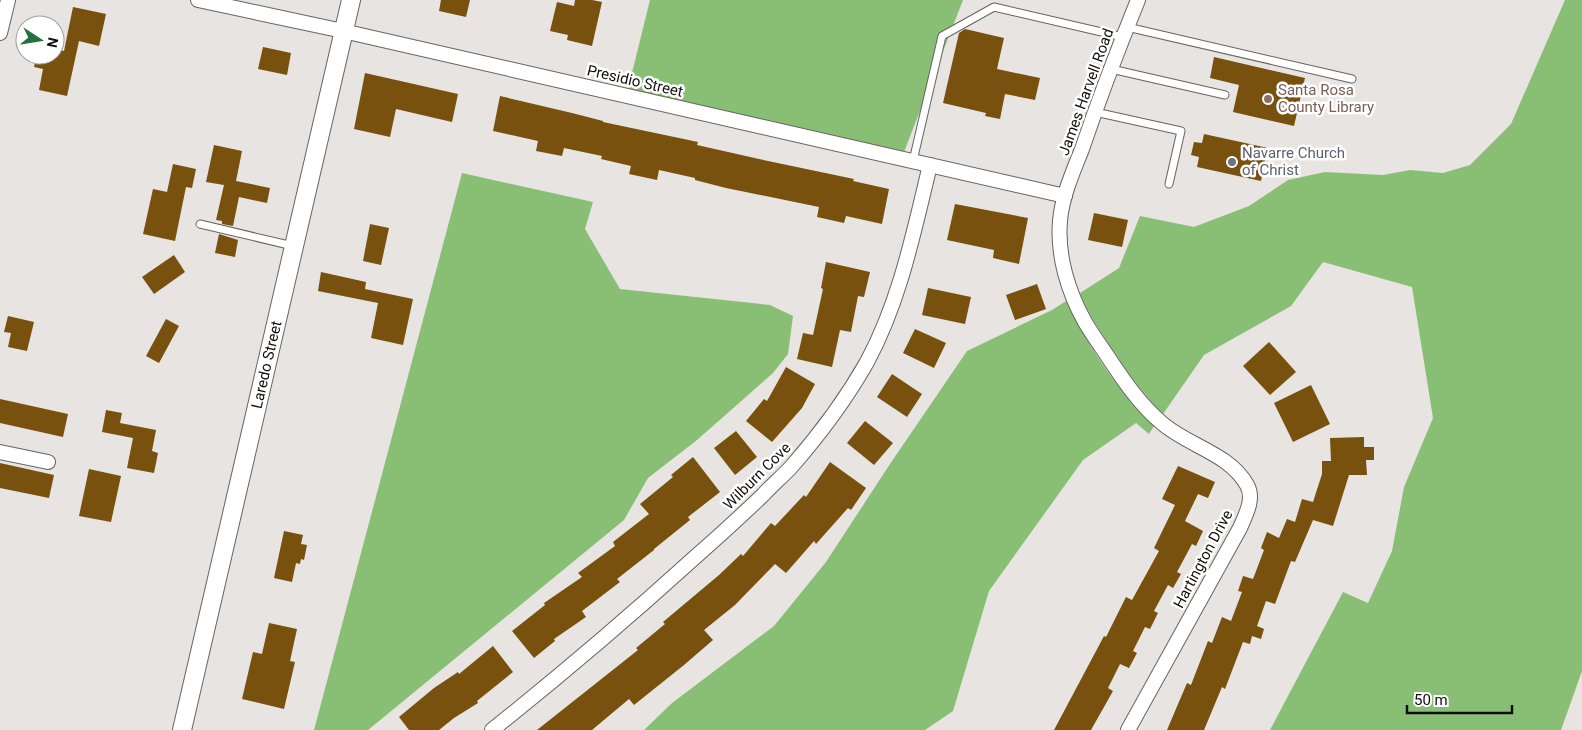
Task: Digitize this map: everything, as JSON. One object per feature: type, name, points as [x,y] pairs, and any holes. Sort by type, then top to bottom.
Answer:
[{"type":"street","points":[[0,33],[8,0]]},
{"type":"street","name":"Presidio Street","points":[[198,0],[344,31],[1065,196]]},
{"type":"street","name":"Laredo Street","points":[[182,730],[350,0]]},
{"type":"street","name":"James Harvell Road","points":[[1065,196],[1138,0]]},
{"type":"street","name":"Wilburn Cove","points":[[492,730],[620,626],[755,502],[791,467],[812,442],[851,388],[867,360],[887,317],[902,274],[930,165]]},
{"type":"street","name":"Hartington Drive","points":[[1065,196],[1060,223],[1063,264],[1073,298],[1085,323],[1142,404],[1172,432],[1219,458],[1238,471],[1249,488],[1249,508],[1240,528],[1128,730]]},
{"type":"street","points":[[0,452],[48,462]]},
{"type":"lane","points":[[913,161],[942,36],[994,7],[1352,79]]},
{"type":"lane","points":[[1111,69],[1225,95]]},
{"type":"lane","points":[[1095,112],[1181,131],[1169,184]]},
{"type":"lane","points":[[200,224],[294,246]]},
{"type":"green space","points":[[650,0],[963,0],[904,152],[628,89]]},
{"type":"green space","points":[[1565,0],[1582,0],[1582,671],[1561,730],[1270,730],[1343,592],[1368,603],[1392,551],[1404,487],[1433,418],[1412,287],[1323,262],[1291,306],[1204,355],[1163,414],[1140,389],[1121,362],[1092,319],[1080,293],[1119,268],[1140,216],[1194,227],[1249,206],[1288,180],[1325,172],[1383,175],[1410,170],[1443,173],[1470,165],[1511,124]]},
{"type":"green space","points":[[462,173],[593,202],[585,229],[620,289],[770,305],[793,316],[788,354],[773,373],[697,440],[648,478],[624,520],[368,730],[314,730]]},
{"type":"green space","points":[[1066,301],[1084,335],[1116,383],[1154,426],[1149,434],[1136,423],[1083,460],[989,591],[953,711],[925,730],[644,730],[672,703],[774,626],[826,562],[967,351],[1052,310]]},
{"type":"building","points":[[441,0],[470,0],[466,17],[439,11]]},
{"type":"building","points":[[575,0],[602,2],[592,46],[567,40],[568,35],[550,31],[557,2],[574,6]]},
{"type":"building","points":[[73,7],[106,14],[99,46],[79,41],[67,96],[39,90],[43,69],[34,67],[34,65],[65,65],[65,46]]},
{"type":"building","points":[[965,29],[1004,38],[997,69],[1040,78],[1035,100],[1005,94],[1000,119],[985,116],[986,113],[943,103],[959,33]]},
{"type":"building","points":[[263,47],[291,53],[287,75],[258,69]]},
{"type":"building","name":"Santa Rosa County Library","points":[[1214,57],[1305,78],[1294,126],[1233,112],[1239,85],[1210,78]]},
{"type":"building","points":[[365,73],[458,94],[452,122],[396,109],[390,137],[354,129]]},
{"type":"building","points":[[500,96],[603,122],[698,142],[697,145],[854,179],[853,181],[889,189],[882,224],[846,216],[844,223],[817,217],[819,207],[726,188],[695,180],[695,178],[659,170],[657,180],[629,174],[631,166],[601,159],[602,156],[564,148],[562,156],[536,151],[538,141],[493,131]]},
{"type":"building","name":"Navarre Church of Christ","points":[[1204,134],[1268,148],[1261,181],[1197,167],[1199,157],[1191,155],[1194,142],[1202,143]]},
{"type":"building","points":[[214,145],[242,151],[236,181],[270,188],[267,203],[239,197],[233,226],[222,224],[222,221],[216,220],[224,185],[206,182]]},
{"type":"building","points":[[173,164],[196,169],[192,188],[186,187],[175,241],[143,234],[153,189],[167,192]]},
{"type":"building","points":[[955,204],[1028,218],[1019,264],[993,258],[994,250],[947,240]]},
{"type":"building","points":[[1094,213],[1128,220],[1122,247],[1088,240]]},
{"type":"building","points":[[370,224],[389,228],[381,265],[363,261]]},
{"type":"building","points":[[219,234],[238,240],[235,257],[215,253]]},
{"type":"building","points":[[174,255],[185,272],[154,294],[142,277]]},
{"type":"building","points":[[826,262],[870,272],[864,297],[858,296],[851,332],[840,330],[832,367],[797,359],[803,333],[813,335],[823,289],[821,288]]},
{"type":"building","points":[[321,272],[366,282],[365,289],[413,299],[403,345],[371,338],[378,303],[318,291]]},
{"type":"building","points":[[1037,284],[1046,309],[1015,320],[1006,295]]},
{"type":"building","points":[[928,288],[971,297],[965,324],[922,315]]},
{"type":"building","points":[[8,316],[34,322],[27,351],[8,347],[11,333],[4,332]]},
{"type":"building","points":[[166,319],[179,326],[159,363],[146,356]]},
{"type":"building","points":[[915,329],[946,343],[934,368],[903,353]]},
{"type":"building","points":[[1269,342],[1296,372],[1270,395],[1243,366]]},
{"type":"building","points":[[786,367],[815,384],[802,408],[772,442],[746,421],[764,399],[767,401]]},
{"type":"building","points":[[892,374],[922,394],[907,417],[877,397]]},
{"type":"building","points":[[1311,385],[1330,424],[1293,442],[1274,403]]},
{"type":"building","points":[[0,399],[68,414],[63,437],[0,423]]},
{"type":"building","points":[[106,410],[122,413],[120,423],[156,430],[152,451],[158,453],[154,473],[127,468],[133,438],[102,432]]},
{"type":"building","points":[[865,421],[893,443],[874,465],[847,443]]},
{"type":"building","points":[[736,431],[757,457],[735,475],[714,448]]},
{"type":"building","points":[[1364,437],[1364,447],[1374,447],[1374,460],[1366,460],[1367,475],[1349,475],[1333,526],[1313,520],[1295,562],[1291,561],[1275,604],[1266,601],[1257,626],[1264,629],[1261,639],[1252,636],[1250,644],[1243,642],[1225,689],[1222,687],[1204,730],[1167,730],[1187,683],[1191,685],[1208,641],[1212,643],[1222,617],[1231,621],[1242,592],[1238,591],[1243,576],[1253,579],[1264,550],[1261,548],[1267,532],[1279,538],[1287,519],[1295,522],[1302,499],[1313,502],[1322,474],[1322,461],[1331,461],[1330,438]]},
{"type":"building","points":[[693,457],[720,492],[688,517],[690,520],[617,579],[620,582],[582,611],[586,617],[554,639],[555,641],[534,658],[512,631],[545,605],[544,603],[582,577],[578,573],[615,546],[613,542],[649,514],[640,504],[673,477],[671,475]]},
{"type":"building","points":[[830,462],[866,488],[851,510],[848,508],[816,544],[814,541],[786,573],[775,564],[735,605],[704,630],[713,640],[634,705],[629,699],[592,730],[537,730],[638,650],[636,648],[665,624],[663,622],[741,554],[743,556],[771,523],[775,526],[804,495],[806,497]]},
{"type":"building","points":[[0,463],[54,475],[49,498],[0,488]]},
{"type":"building","points":[[1178,466],[1215,482],[1208,498],[1198,494],[1185,521],[1203,531],[1196,546],[1192,544],[1177,572],[1181,574],[1173,588],[1168,585],[1154,611],[1158,613],[1150,629],[1145,627],[1133,651],[1137,653],[1129,668],[1120,664],[1108,688],[1113,691],[1091,730],[1054,730],[1126,597],[1132,600],[1159,551],[1154,548],[1175,505],[1162,499]]},
{"type":"building","points":[[89,469],[121,476],[111,522],[79,516]]},
{"type":"building","points":[[284,531],[303,535],[301,544],[307,545],[304,560],[301,559],[300,564],[296,563],[292,582],[274,578]]},
{"type":"building","points":[[269,623],[297,629],[290,661],[295,662],[284,709],[242,699],[253,652],[262,654]]},
{"type":"building","points":[[493,646],[513,672],[477,701],[478,703],[439,730],[409,730],[399,717],[434,688],[458,672],[459,674]]},
{"type":"place","name":"Santa Rosa County Library","points":[[1268,99]]},
{"type":"place","name":"Navarre Church of Christ","points":[[1232,162]]}]
